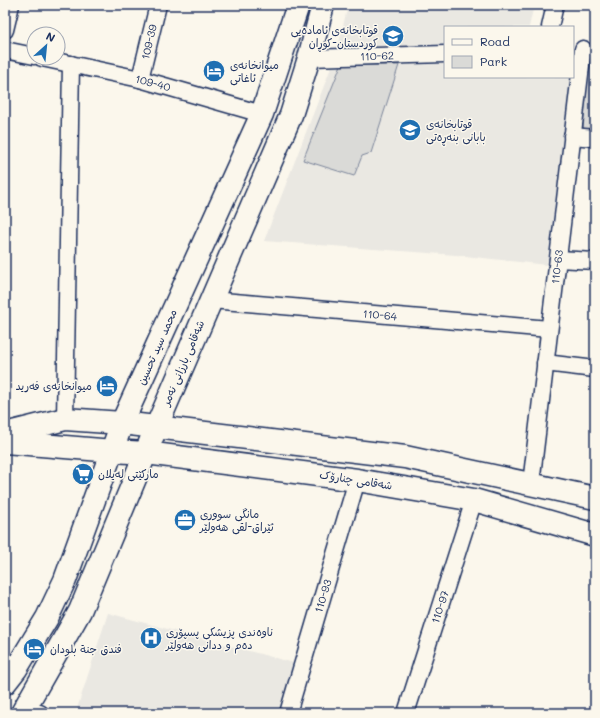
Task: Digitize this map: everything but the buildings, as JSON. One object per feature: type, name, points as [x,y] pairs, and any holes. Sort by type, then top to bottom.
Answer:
[{"type":"main road","name":"محمد سید تحسین","points":[[5,683],[16,669],[56,599],[113,451],[122,423],[262,114],[298,5]]},
{"type":"main road","name":"شەقامی بارزانی نەمر","points":[[29,712],[80,611],[156,428],[291,116],[309,58],[323,5]]},
{"type":"main road","points":[[5,434],[65,419],[122,423],[405,457],[595,498]]},
{"type":"main road","name":"شەقامی چنارۆک","points":[[5,442],[146,453],[357,480],[474,500],[595,535]]},
{"type":"street","points":[[5,30],[11,5]]},
{"type":"street","name":"109-39","points":[[140,79],[158,5]]},
{"type":"street","points":[[550,26],[555,5]]},
{"type":"street","name":"110-63","points":[[531,484],[572,136],[584,49]]},
{"type":"street","points":[[5,50],[26,54]]},
{"type":"street","name":"110-62","points":[[309,58],[444,54]]},
{"type":"street","name":"109-40","points":[[66,63],[140,79],[262,114]]},
{"type":"street","points":[[65,419],[71,64]]},
{"type":"street","points":[[572,136],[595,138]]},
{"type":"street","points":[[558,259],[595,261]]},
{"type":"street","name":"110-64","points":[[211,300],[549,329]]},
{"type":"street","points":[[545,363],[595,369]]},
{"type":"street","name":"110-93","points":[[288,713],[357,480]]},
{"type":"street","name":"110-97","points":[[406,713],[474,500]]},
{"type":"shaded area","name":"قوتابخانەی ئامادەیی کوردستان-کوڕان","points":[[348,5],[534,5],[529,26],[444,26],[444,44],[337,51]]},
{"type":"shaded area","points":[[444,64],[444,78],[572,78],[547,265],[456,255],[264,241],[332,65]]},
{"type":"shaded area","name":"ناوەندی پزیشکی پسپۆڕی دەم و ددانی هەولێر","points":[[108,613],[294,663],[280,713],[76,712]]},
{"type":"green space","points":[[595,62],[595,131],[583,130],[588,63]]},
{"type":"green space","points":[[341,65],[399,65],[371,153],[362,156],[354,176],[303,160]]},
{"type":"place","name":"قوتابخانەی ئامادەیی کوردستان-کوڕان","points":[[393,36]]},
{"type":"place","name":"میوانخانەی ئاغاتی","points":[[214,71]]},
{"type":"place","name":"قوتابخانەی بابانی بنەڕەتی","points":[[410,130]]},
{"type":"place","name":"میوانخانەی فەرید","points":[[107,386]]},
{"type":"place","name":"مارکێتی لەیلان","points":[[83,474]]},
{"type":"place","name":"مانگی سووری ئێراق-لقی هەولێر","points":[[185,520]]},
{"type":"place","name":"ناوەندی پزیشکی پسپۆڕی دەم و ددانی هەولێر","points":[[151,638]]},
{"type":"place","name":"فندق جنة بلودان","points":[[34,649]]}]
